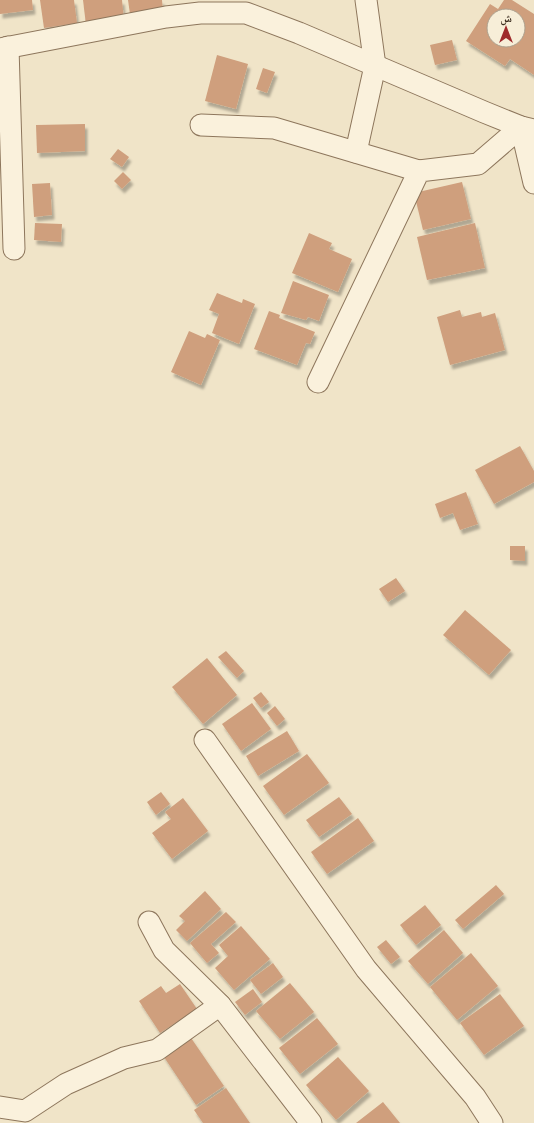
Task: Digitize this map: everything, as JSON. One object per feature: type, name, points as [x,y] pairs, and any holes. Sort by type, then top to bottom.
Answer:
[{"type":"street","points":[[356,152],[375,66],[366,0]]},
{"type":"street","points":[[14,249],[4,48],[166,17],[199,6],[246,13],[299,33],[375,66],[527,128]]},
{"type":"street","points":[[202,125],[274,128],[419,171],[478,164],[527,128]]},
{"type":"street","points":[[527,128],[534,183]]},
{"type":"street","points":[[318,382],[419,171]]},
{"type":"street","points":[[205,740],[366,969],[475,1097],[492,1123]]},
{"type":"street","points":[[149,922],[164,950],[220,1005],[311,1123]]},
{"type":"street","points":[[0,1107],[26,1117],[66,1084],[124,1058],[157,1050],[220,1005]]},
{"type":"building","points":[[0,0],[32,0],[33,10],[0,14]]},
{"type":"building","points":[[40,0],[74,0],[77,23],[44,28]]},
{"type":"building","points":[[83,0],[122,0],[124,20],[86,25]]},
{"type":"building","points":[[128,0],[162,0],[163,11],[130,14]]},
{"type":"building","points":[[504,0],[512,0],[525,8],[499,8]]},
{"type":"building","points":[[490,4],[496,8],[487,8]]},
{"type":"building","points":[[526,9],[534,14],[534,75],[510,59],[505,66],[466,41],[486,10],[486,48],[526,48]]},
{"type":"building","points":[[452,40],[457,60],[435,65],[430,45]]},
{"type":"building","points":[[217,55],[248,64],[236,109],[205,101]]},
{"type":"building","points":[[263,68],[275,72],[267,93],[256,89]]},
{"type":"building","points":[[85,124],[85,151],[37,153],[36,125]]},
{"type":"building","points":[[118,149],[129,157],[122,167],[110,159]]},
{"type":"building","points":[[123,172],[131,180],[122,189],[114,181]]},
{"type":"building","points":[[462,182],[471,219],[423,230],[414,193]]},
{"type":"building","points":[[50,183],[52,215],[34,217],[32,184]]},
{"type":"building","points":[[35,223],[62,224],[61,242],[34,240]]},
{"type":"building","points":[[475,223],[485,268],[427,280],[417,237]]},
{"type":"building","points":[[309,233],[332,243],[329,249],[352,259],[338,292],[292,273]]},
{"type":"building","points":[[293,281],[329,295],[319,321],[308,317],[306,320],[281,313]]},
{"type":"building","points":[[217,293],[242,303],[243,299],[255,304],[239,344],[212,333],[219,314],[209,310]]},
{"type":"building","points":[[460,310],[462,317],[481,312],[482,317],[495,313],[505,350],[450,365],[437,317]]},
{"type":"building","points":[[269,311],[280,315],[279,318],[315,332],[310,344],[306,343],[297,365],[254,349]]},
{"type":"building","points":[[189,331],[205,338],[207,334],[220,340],[201,385],[171,372]]},
{"type":"building","points":[[520,446],[534,471],[534,482],[494,504],[475,470]]},
{"type":"building","points":[[466,492],[478,524],[460,530],[453,513],[440,518],[435,504]]},
{"type":"building","points":[[510,546],[525,546],[525,561],[510,560]]},
{"type":"building","points":[[396,578],[405,591],[388,602],[379,589]]},
{"type":"building","points":[[465,610],[511,650],[489,675],[443,635]]},
{"type":"building","points":[[226,651],[244,671],[237,678],[218,657]]},
{"type":"building","points":[[207,658],[237,695],[203,724],[172,687]]},
{"type":"building","points":[[261,692],[269,702],[261,708],[253,698]]},
{"type":"building","points":[[252,703],[271,729],[241,751],[222,724]]},
{"type":"building","points":[[275,706],[285,719],[277,726],[267,713]]},
{"type":"building","points":[[287,731],[299,751],[258,776],[246,756]]},
{"type":"building","points":[[307,754],[329,783],[284,815],[263,786]]},
{"type":"building","points":[[161,792],[170,804],[156,815],[147,802]]},
{"type":"building","points":[[339,797],[352,814],[319,837],[306,820]]},
{"type":"building","points":[[183,798],[208,831],[172,859],[152,833],[171,819],[165,812]]},
{"type":"building","points":[[358,818],[374,841],[327,874],[311,852]]},
{"type":"building","points":[[496,885],[504,894],[463,929],[455,920]]},
{"type":"building","points":[[205,891],[221,909],[187,941],[176,930],[185,921],[179,916]]},
{"type":"building","points":[[425,905],[441,925],[416,945],[400,925]]},
{"type":"building","points":[[226,912],[236,922],[211,944],[219,953],[207,963],[190,943]]},
{"type":"building","points":[[241,926],[270,959],[234,990],[215,968],[228,956],[219,945]]},
{"type":"building","points":[[444,930],[463,953],[428,984],[408,961]]},
{"type":"building","points":[[386,940],[400,957],[391,964],[377,947]]},
{"type":"building","points":[[471,953],[498,986],[457,1020],[430,987]]},
{"type":"building","points":[[273,963],[283,977],[261,994],[250,980]]},
{"type":"building","points":[[290,983],[314,1012],[280,1039],[256,1011]]},
{"type":"building","points":[[180,984],[197,1009],[160,1033],[139,1001],[161,986],[166,993]]},
{"type":"building","points":[[253,989],[262,1002],[245,1015],[235,1002]]},
{"type":"building","points":[[500,994],[524,1026],[484,1055],[460,1023]]},
{"type":"building","points":[[317,1018],[338,1044],[300,1074],[279,1048]]},
{"type":"building","points":[[189,1035],[224,1086],[196,1105],[162,1054]]},
{"type":"building","points":[[338,1057],[369,1091],[336,1120],[306,1085]]},
{"type":"building","points":[[226,1088],[250,1123],[203,1123],[194,1110]]},
{"type":"building","points":[[383,1102],[400,1123],[356,1123]]}]
